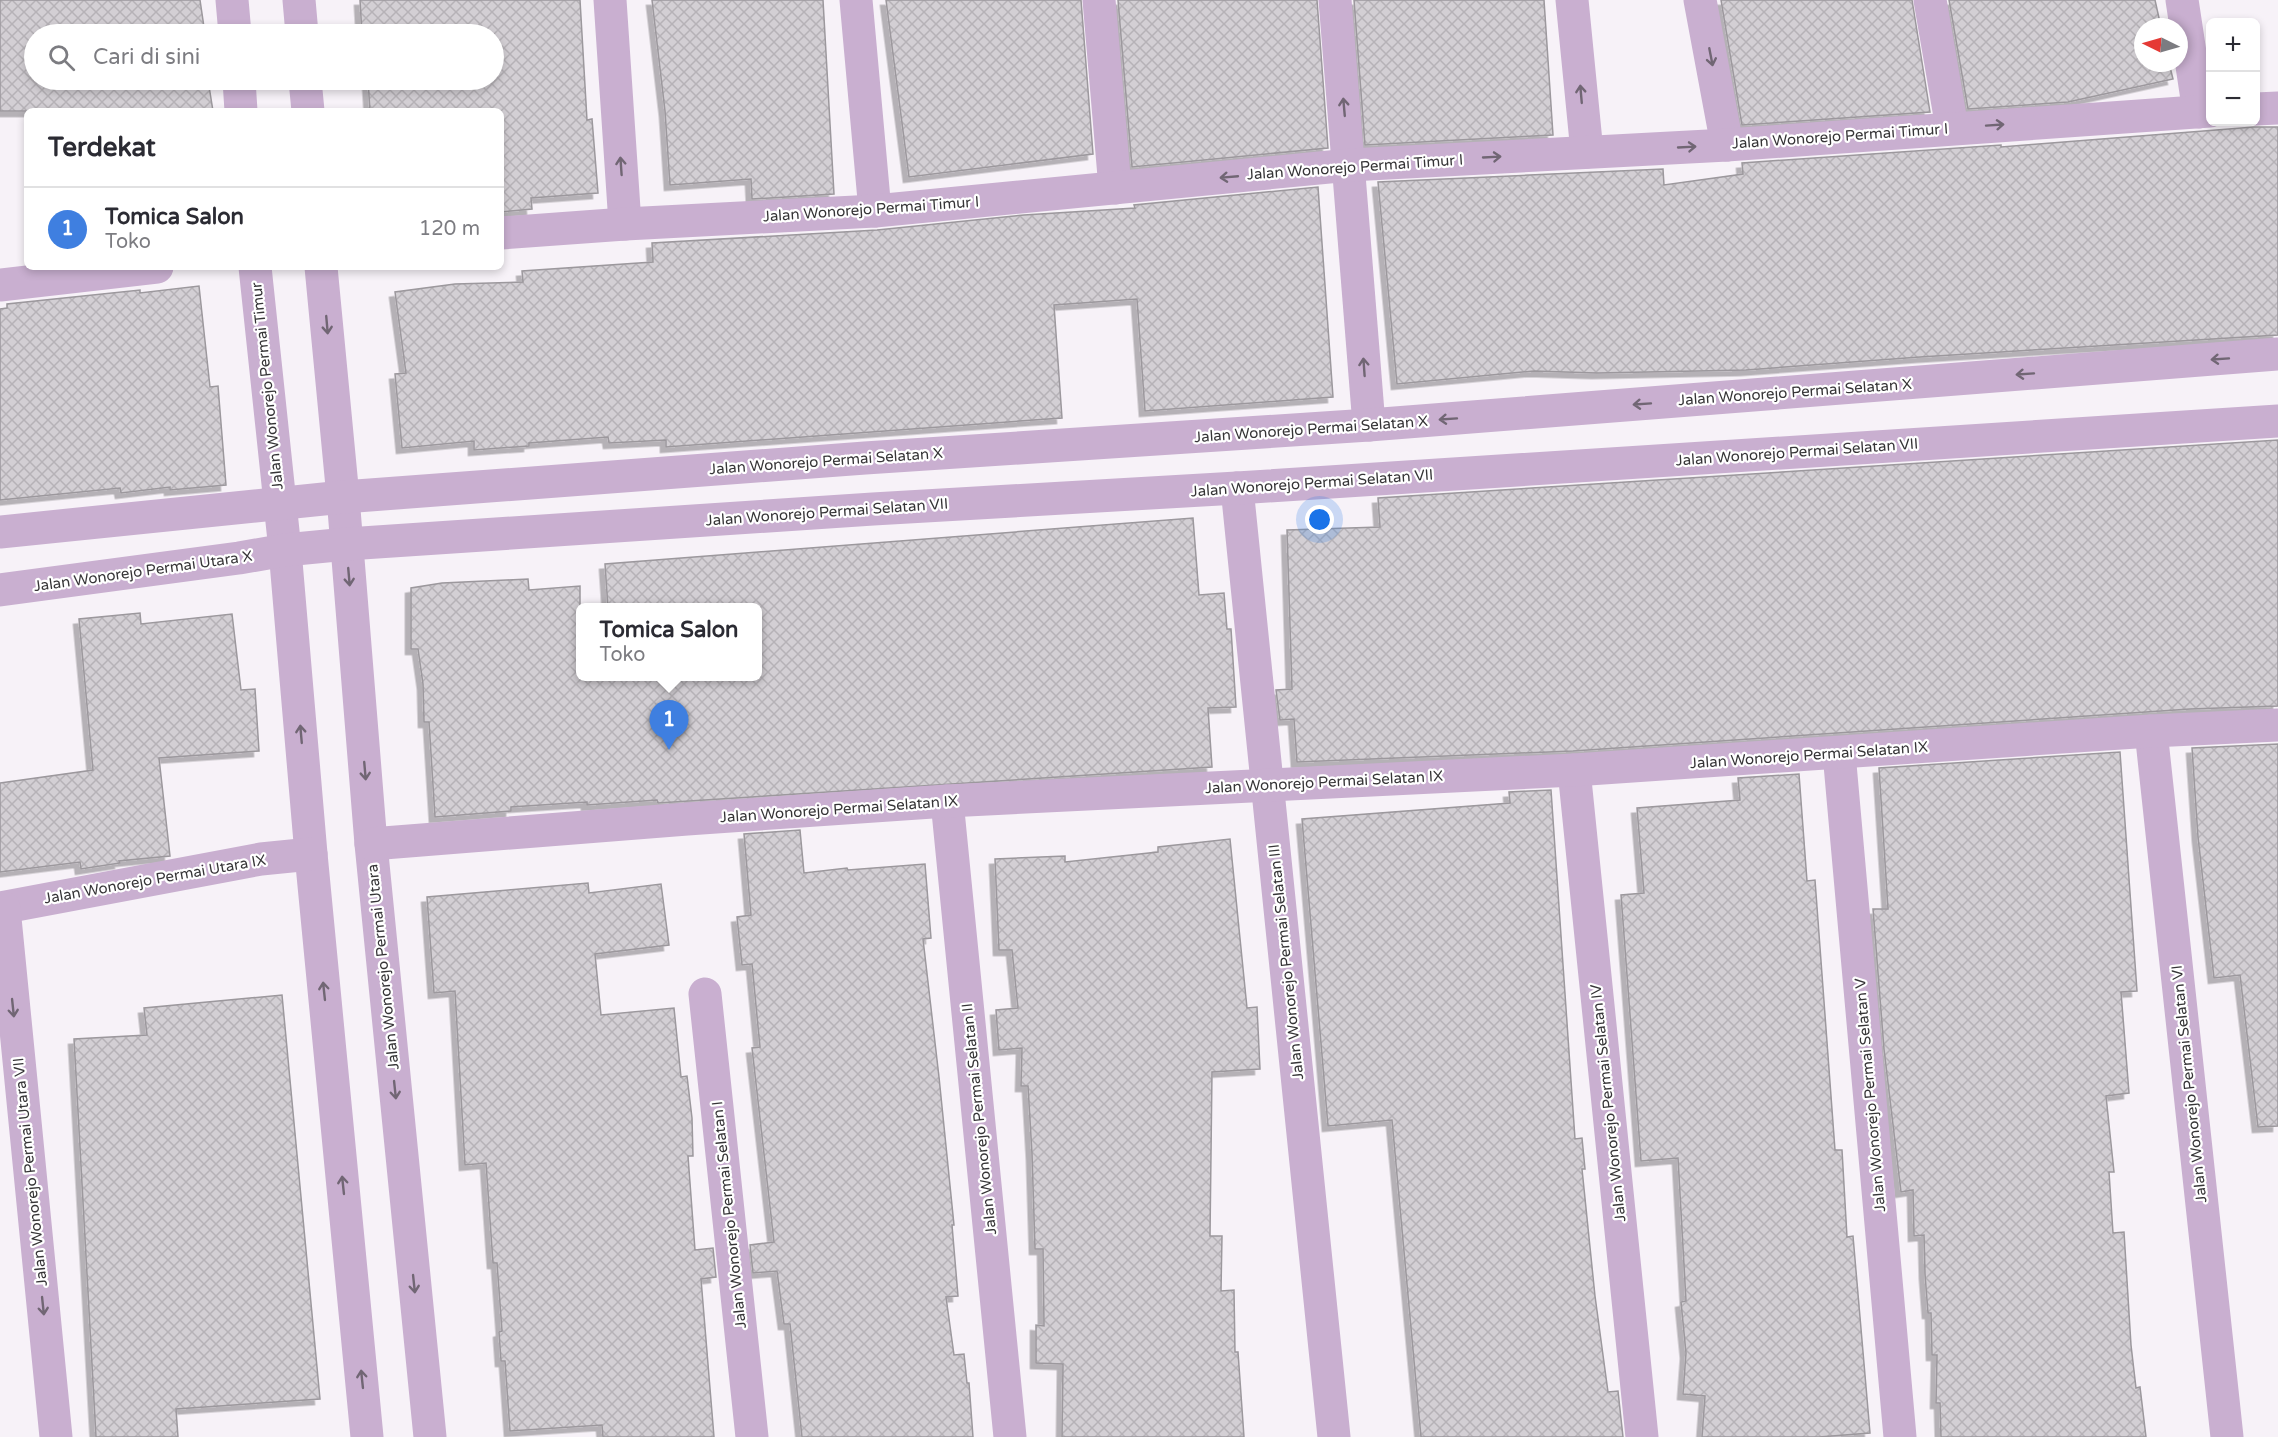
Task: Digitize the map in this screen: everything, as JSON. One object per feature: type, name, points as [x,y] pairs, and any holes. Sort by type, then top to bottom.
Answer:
[{"type":"street","points":[[232,0],[234,24]]},
{"type":"street","points":[[299,0],[301,24]]},
{"type":"street","points":[[610,0],[626,224]]},
{"type":"street","points":[[856,0],[875,211]]},
{"type":"street","points":[[1099,0],[1115,188]]},
{"type":"street","points":[[1335,0],[1369,425]]},
{"type":"street","points":[[1572,0],[1587,152]]},
{"type":"street","points":[[1700,0],[1727,145]]},
{"type":"street","points":[[1930,0],[1952,128]]},
{"type":"street","points":[[2182,0],[2205,112]]},
{"type":"street","points":[[240,90],[241,108]]},
{"type":"street","points":[[306,90],[308,108]]},
{"type":"street","points":[[2260,109],[2278,108]]},
{"type":"street","name":"Jalan Wonorejo Permai Timur I","points":[[504,234],[626,224],[875,211],[1350,165],[1727,145],[2205,112]]},
{"type":"street","points":[[0,285],[131,270]]},
{"type":"street","name":"Jalan Wonorejo Permai Timur","points":[[255,270],[279,505]]},
{"type":"street","points":[[321,270],[343,497]]},
{"type":"street","name":"Jalan Wonorejo Permai Selatan X","points":[[279,505],[343,497],[865,458],[1369,425],[2278,354]]},
{"type":"street","name":"Jalan Wonorejo Permai Selatan VII","points":[[285,550],[861,510],[2278,421]]},
{"type":"street","name":"Jalan Wonorejo Permai Selatan III","points":[[1237,488],[1334,1437]]},
{"type":"street","name":"Jalan Wonorejo Permai Utara","points":[[343,497],[371,844],[430,1437]]},
{"type":"street","points":[[0,532],[279,505],[367,1437]]},
{"type":"street","name":"Jalan Wonorejo Permai Utara X","points":[[0,590],[285,550]]},
{"type":"street","name":"Jalan Wonorejo Permai Selatan IX","points":[[371,844],[947,801],[1574,770],[2151,731],[2278,725]]},
{"type":"street","name":"Jalan Wonorejo Permai Selatan VI","points":[[2151,731],[2227,1437]]},
{"type":"street","name":"Jalan Wonorejo Permai Selatan V","points":[[1839,753],[1900,1437]]},
{"type":"street","name":"Jalan Wonorejo Permai Selatan IV","points":[[1574,770],[1642,1437]]},
{"type":"street","name":"Jalan Wonorejo Permai Selatan II","points":[[947,801],[1010,1437]]},
{"type":"street","name":"Jalan Wonorejo Permai Utara IX","points":[[2,908],[261,859],[311,854]]},
{"type":"street","name":"Jalan Wonorejo Permai Utara VII","points":[[2,908],[56,1437]]},
{"type":"street","name":"Jalan Wonorejo Permai Selatan I","points":[[705,994],[752,1437]]},
{"type":"building","points":[[0,0],[200,0],[204,24],[24,24],[24,90],[210,90],[213,108],[24,108],[24,111],[0,111]]},
{"type":"building","points":[[360,0],[580,0],[587,120],[592,119],[598,193],[531,198],[532,209],[504,212],[504,108],[370,108],[369,90],[504,90],[504,24],[361,24]]},
{"type":"building","points":[[652,0],[823,0],[834,194],[752,199],[751,179],[670,185],[665,111]]},
{"type":"building","points":[[886,0],[1081,0],[1093,154],[909,177]]},
{"type":"building","points":[[1118,0],[1317,0],[1328,148],[1132,167]]},
{"type":"building","points":[[1354,0],[1544,0],[1553,135],[1365,145]]},
{"type":"building","points":[[1721,0],[1912,0],[1930,112],[1742,125]]},
{"type":"building","points":[[1949,0],[2155,0],[2159,18],[2134,18],[2134,72],[2171,72],[2173,79],[2068,102],[1968,109]]},
{"type":"building","points":[[2278,127],[2278,335],[1746,370],[1597,373],[1534,371],[1397,384],[1378,182],[1663,169],[1664,185],[1743,174],[1742,163],[2001,145],[2001,147]]},
{"type":"building","points":[[1318,187],[1333,397],[1145,411],[1137,299],[1054,305],[1062,418],[666,447],[666,440],[609,443],[608,437],[474,450],[474,441],[402,448],[395,374],[406,373],[395,292],[455,284],[523,282],[522,271],[653,262],[652,243],[877,230],[1024,215],[1135,208],[1134,205]]},
{"type":"building","points":[[199,286],[210,387],[218,386],[226,485],[170,490],[170,487],[121,493],[120,488],[0,500],[0,309],[7,308],[7,304]]},
{"type":"building","points":[[2278,440],[2278,706],[2190,709],[1573,751],[1297,762],[1294,719],[1280,720],[1276,690],[1292,689],[1287,530],[1380,527],[1378,498]]},
{"type":"building","points":[[1193,518],[1199,595],[1224,593],[1227,629],[1231,629],[1236,707],[1208,708],[1212,767],[658,803],[657,800],[587,805],[587,802],[511,807],[511,811],[435,817],[429,722],[424,722],[423,684],[418,649],[411,649],[411,588],[442,583],[528,579],[529,590],[580,586],[580,603],[576,603],[576,681],[762,681],[762,603],[608,603],[605,564]]},
{"type":"building","points":[[140,613],[141,624],[232,614],[241,690],[255,689],[259,751],[159,758],[170,856],[119,861],[120,863],[81,869],[80,862],[0,872],[0,783],[93,770],[79,619]]},
{"type":"building","points":[[2278,744],[2278,1126],[2258,1127],[2240,975],[2214,978],[2198,837],[2192,748]]},
{"type":"building","points":[[2120,752],[2137,991],[2121,992],[2129,1093],[2106,1096],[2114,1172],[2109,1172],[2113,1233],[2124,1232],[2131,1345],[2136,1388],[2140,1387],[2146,1437],[1941,1437],[1940,1403],[1936,1403],[1937,1355],[1932,1355],[1924,1235],[1914,1236],[1913,1190],[1901,1192],[1884,1049],[1873,909],[1888,909],[1879,768]]},
{"type":"building","points":[[1799,774],[1807,881],[1815,880],[1835,1150],[1842,1150],[1847,1237],[1853,1236],[1870,1433],[1819,1437],[1702,1437],[1705,1396],[1683,1394],[1686,1353],[1681,1302],[1686,1301],[1678,1158],[1641,1161],[1621,895],[1644,893],[1637,808],[1740,800],[1738,778]]},
{"type":"building","points":[[1551,790],[1575,1139],[1582,1138],[1585,1169],[1582,1169],[1595,1296],[1608,1392],[1618,1391],[1623,1437],[1421,1437],[1392,1120],[1328,1126],[1302,819],[1510,803],[1509,792]]},
{"type":"building","points":[[800,830],[804,873],[925,864],[931,938],[923,939],[954,1225],[952,1225],[958,1296],[946,1297],[954,1355],[964,1354],[967,1383],[969,1383],[973,1437],[802,1437],[790,1324],[784,1324],[777,1271],[753,1273],[750,1245],[774,1242],[752,1048],[760,1047],[752,964],[742,965],[737,917],[751,915],[744,834]]},
{"type":"building","points":[[1230,839],[1247,1008],[1257,1007],[1260,1069],[1212,1072],[1210,1236],[1222,1236],[1221,1291],[1234,1290],[1235,1352],[1238,1352],[1244,1437],[1062,1437],[1063,1364],[1036,1363],[1036,1325],[1044,1326],[1043,1249],[1035,1249],[1028,1086],[1021,1086],[1022,1048],[999,1050],[996,1010],[1018,1008],[1012,950],[999,950],[995,859],[1065,856],[1065,862],[1158,852],[1158,847]]},
{"type":"building","points":[[588,883],[589,893],[661,884],[669,945],[595,954],[601,1015],[674,1008],[681,1077],[687,1076],[692,1118],[693,1156],[688,1156],[695,1250],[713,1248],[716,1277],[701,1279],[714,1437],[603,1437],[602,1425],[510,1431],[505,1361],[501,1361],[499,1332],[502,1331],[497,1263],[493,1263],[486,1163],[465,1165],[455,991],[434,993],[427,897]]},
{"type":"building","points":[[282,995],[320,1399],[176,1409],[178,1437],[96,1437],[74,1039],[147,1035],[144,1008]]},
{"type":"place","name":"Tomica Salon","points":[[669,750]]}]
